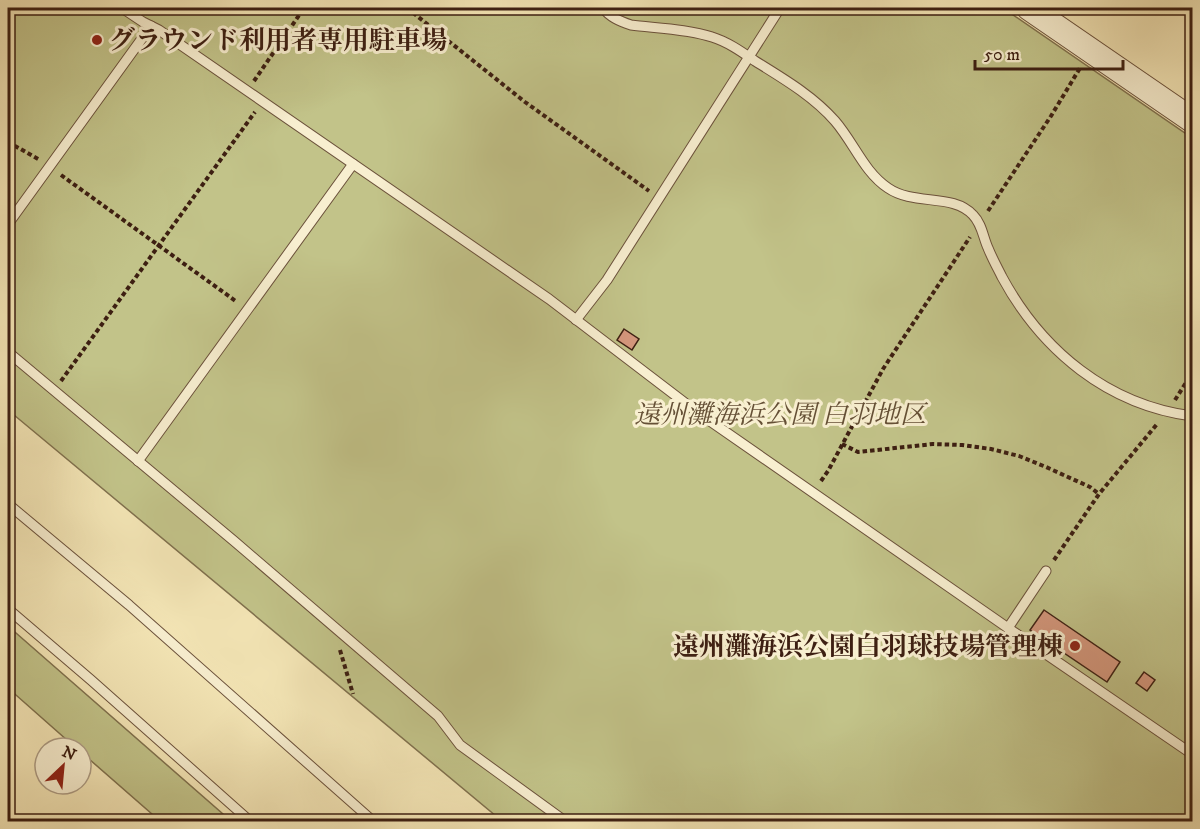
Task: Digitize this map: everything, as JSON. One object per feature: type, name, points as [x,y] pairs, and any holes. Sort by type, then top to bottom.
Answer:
[{"type":"street","points":[[1029,8],[1192,120]]},
{"type":"lane","points":[[122,8],[159,30],[549,299],[697,412],[1192,754]]},
{"type":"lane","points":[[603,8],[612,17],[631,25],[711,36],[729,44],[794,86],[826,111],[878,181],[905,197],[956,204],[972,213],[1019,305],[1058,351],[1078,369],[1101,385],[1126,398],[1152,408],[1192,416]]},
{"type":"lane","points":[[576,320],[607,280],[780,8]]},
{"type":"lane","points":[[8,224],[151,26]]},
{"type":"lane","points":[[138,461],[353,164]]},
{"type":"lane","points":[[8,352],[438,716],[460,745],[566,822]]},
{"type":"lane","points":[[8,504],[129,605],[374,822]]},
{"type":"lane","points":[[1008,628],[1046,571]]},
{"type":"lane","points":[[8,609],[92,680],[251,822]]},
{"type":"path","points":[[248,91],[304,8]]},
{"type":"path","points":[[407,8],[531,107],[659,197]]},
{"type":"path","points":[[813,493],[828,471],[883,369],[1051,116],[1092,50]]},
{"type":"path","points":[[54,390],[263,102]]},
{"type":"path","points":[[8,142],[50,166],[248,309]]},
{"type":"path","points":[[1046,571],[1099,494],[1167,411],[1192,373]]},
{"type":"path","points":[[842,444],[858,452],[933,444],[991,449],[1019,456],[1046,467],[1099,494]]},
{"type":"path","points":[[346,637],[338,646],[353,694]]},
{"type":"green space","name":"遠州灘海浜公園 白羽地区","points":[[8,8],[1003,8],[1192,138],[1192,821],[502,821],[8,410]]},
{"type":"green space","points":[[8,626],[231,821],[160,821],[93,762],[93,736],[62,736],[8,688]]},
{"type":"building","points":[[624,329],[639,339],[632,350],[617,340]]},
{"type":"building","name":"遠州灘海浜公園白羽球技場管理棟","points":[[1044,610],[1120,662],[1107,682],[1030,630]]},
{"type":"building","points":[[1144,672],[1155,680],[1147,691],[1136,683]]},
{"type":"place","name":"グラウンド利用者専用駐車場","points":[[97,40]]},
{"type":"place","name":"遠州灘海浜公園白羽球技場管理棟","points":[[1075,646]]}]
